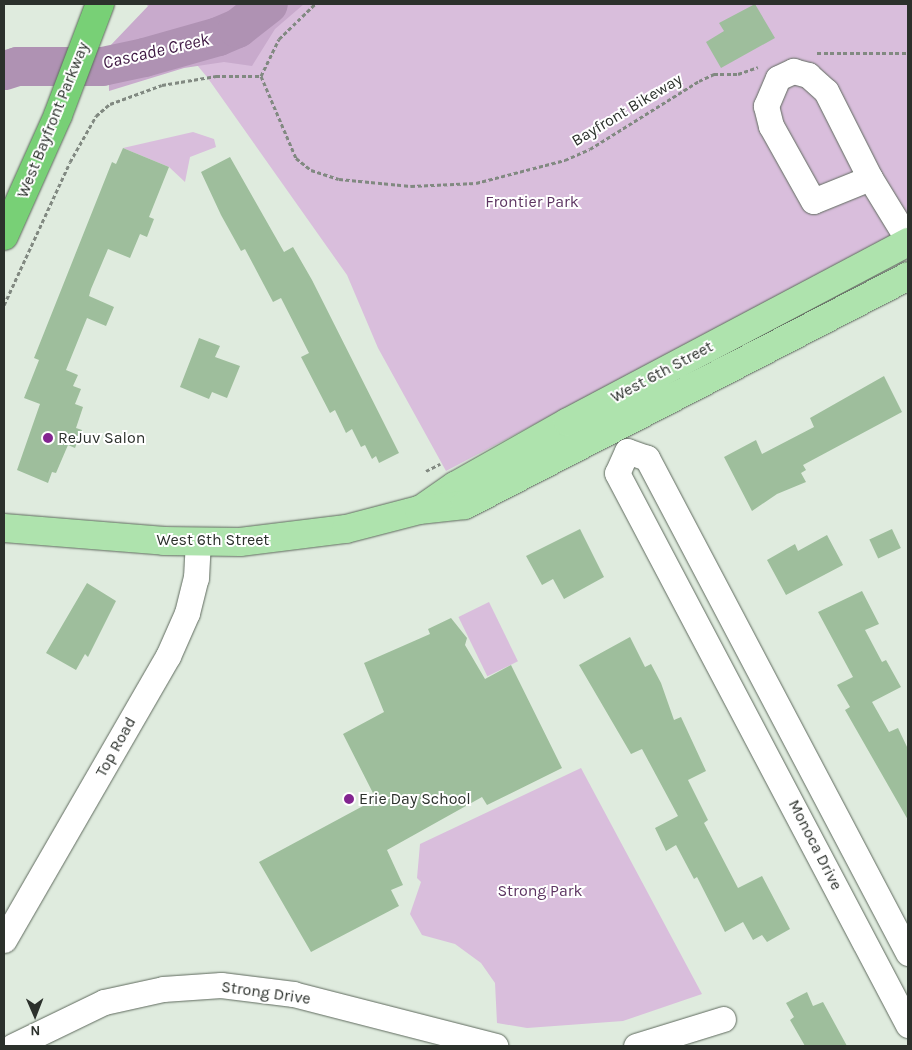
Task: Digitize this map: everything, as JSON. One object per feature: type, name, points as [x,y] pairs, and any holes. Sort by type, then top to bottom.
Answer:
[{"type":"highway","name":"West Bayfront Parkway","points":[[4,236],[58,115],[100,4]]},
{"type":"main road","name":"West 6th Street","points":[[420,510],[455,486],[605,402],[908,241]]},
{"type":"main road","name":"West 6th Street","points":[[4,528],[198,542],[301,536],[346,529],[420,510],[465,505],[622,440],[908,276]]},
{"type":"street","points":[[870,178],[813,201],[771,126],[766,106],[778,78],[793,71],[808,76],[826,91],[870,178],[908,241]]},
{"type":"street","points":[[605,402],[622,440]]},
{"type":"street","name":"Monoca Drive","points":[[908,953],[899,913],[749,651],[647,458],[622,440],[617,473],[722,666],[908,1025]]},
{"type":"street","name":"Top Road","points":[[4,940],[168,656],[188,613],[196,578],[198,542]]},
{"type":"street","points":[[722,666],[749,651]]},
{"type":"street","points":[[860,933],[899,913]]},
{"type":"street","name":"Strong Drive","points":[[13,1046],[104,1002],[163,989],[221,985],[293,994],[494,1046]]},
{"type":"street","points":[[636,1046],[723,1019]]},
{"type":"path","points":[[4,305],[70,162],[96,116],[110,104],[162,85],[216,76],[261,76],[279,39],[315,4]]},
{"type":"path","points":[[813,53],[908,53]]},
{"type":"path","name":"Bayfront Bikeway","points":[[261,76],[296,158],[311,170],[371,184],[443,186],[512,176],[565,160],[590,149],[699,81],[714,74],[738,74],[764,65]]},
{"type":"green space","name":"Frontier Park","points":[[146,4],[908,4],[908,227],[446,471],[378,348],[347,275],[207,77]]},
{"type":"green space","points":[[193,132],[214,139],[216,147],[190,157],[185,182],[169,167],[123,148]]},
{"type":"green space","points":[[489,602],[518,661],[487,676],[458,617]]},
{"type":"green space","name":"Strong Park","points":[[581,768],[702,994],[623,1021],[527,1028],[497,1023],[495,983],[481,963],[455,944],[422,935],[410,914],[421,882],[417,878],[420,844]]},
{"type":"shaded area","points":[[150,4],[304,4],[275,29],[252,66],[224,62],[184,68],[109,91],[108,48]]},
{"type":"building","points":[[755,4],[775,38],[721,68],[706,42],[724,31],[719,23]]},
{"type":"building","points":[[123,148],[169,167],[149,217],[154,219],[147,237],[140,234],[130,258],[108,249],[91,289],[89,296],[114,307],[106,326],[87,318],[66,370],[78,375],[73,386],[81,389],[75,404],[83,407],[76,428],[82,430],[75,448],[68,445],[56,473],[52,472],[48,483],[17,470],[40,404],[24,398],[39,360],[34,358],[112,162],[116,164]]},
{"type":"building","points":[[230,157],[284,252],[293,247],[312,280],[399,453],[379,463],[376,456],[372,459],[365,445],[361,447],[352,429],[346,433],[335,410],[330,413],[301,357],[309,353],[281,298],[273,302],[245,249],[241,251],[221,215],[201,172]]},
{"type":"building","points":[[199,338],[220,346],[215,357],[240,366],[227,398],[212,392],[209,399],[180,387]]},
{"type":"building","points":[[884,376],[902,412],[803,465],[806,470],[801,473],[806,482],[777,494],[752,511],[724,457],[756,440],[762,454],[814,427],[810,418]]},
{"type":"building","points":[[580,529],[604,577],[564,599],[553,579],[542,585],[526,556]]},
{"type":"building","points":[[892,529],[901,548],[878,559],[869,540]]},
{"type":"building","points":[[827,535],[843,565],[786,595],[767,560],[795,544],[798,551]]},
{"type":"building","points":[[87,583],[116,601],[88,657],[85,654],[76,670],[46,653]]},
{"type":"building","points":[[862,591],[879,624],[865,630],[882,662],[886,660],[901,687],[872,702],[889,732],[898,728],[908,749],[908,820],[845,710],[850,707],[837,685],[853,677],[818,612]]},
{"type":"building","points":[[451,618],[467,638],[465,645],[485,679],[511,665],[562,768],[487,805],[482,797],[387,850],[403,885],[391,890],[399,906],[311,952],[259,862],[376,799],[343,734],[384,712],[364,663],[430,634],[428,629]]},
{"type":"building","points":[[630,637],[645,667],[651,664],[661,683],[674,720],[681,717],[706,771],[688,780],[708,820],[704,823],[738,888],[762,876],[790,929],[767,942],[762,935],[753,940],[743,922],[725,932],[697,877],[694,879],[676,845],[666,851],[655,828],[678,816],[642,749],[631,754],[579,665]]},
{"type":"building","points":[[807,992],[813,1006],[823,1002],[847,1046],[805,1046],[790,1020],[794,1017],[786,1003]]},
{"type":"waterway","name":"Cascade Creek","points":[[4,70],[17,66],[102,66],[144,57],[218,36],[237,28],[268,4]]},
{"type":"place","name":"ReJuv Salon","points":[[48,438]]},
{"type":"place","name":"Erie Day School","points":[[349,799]]}]
